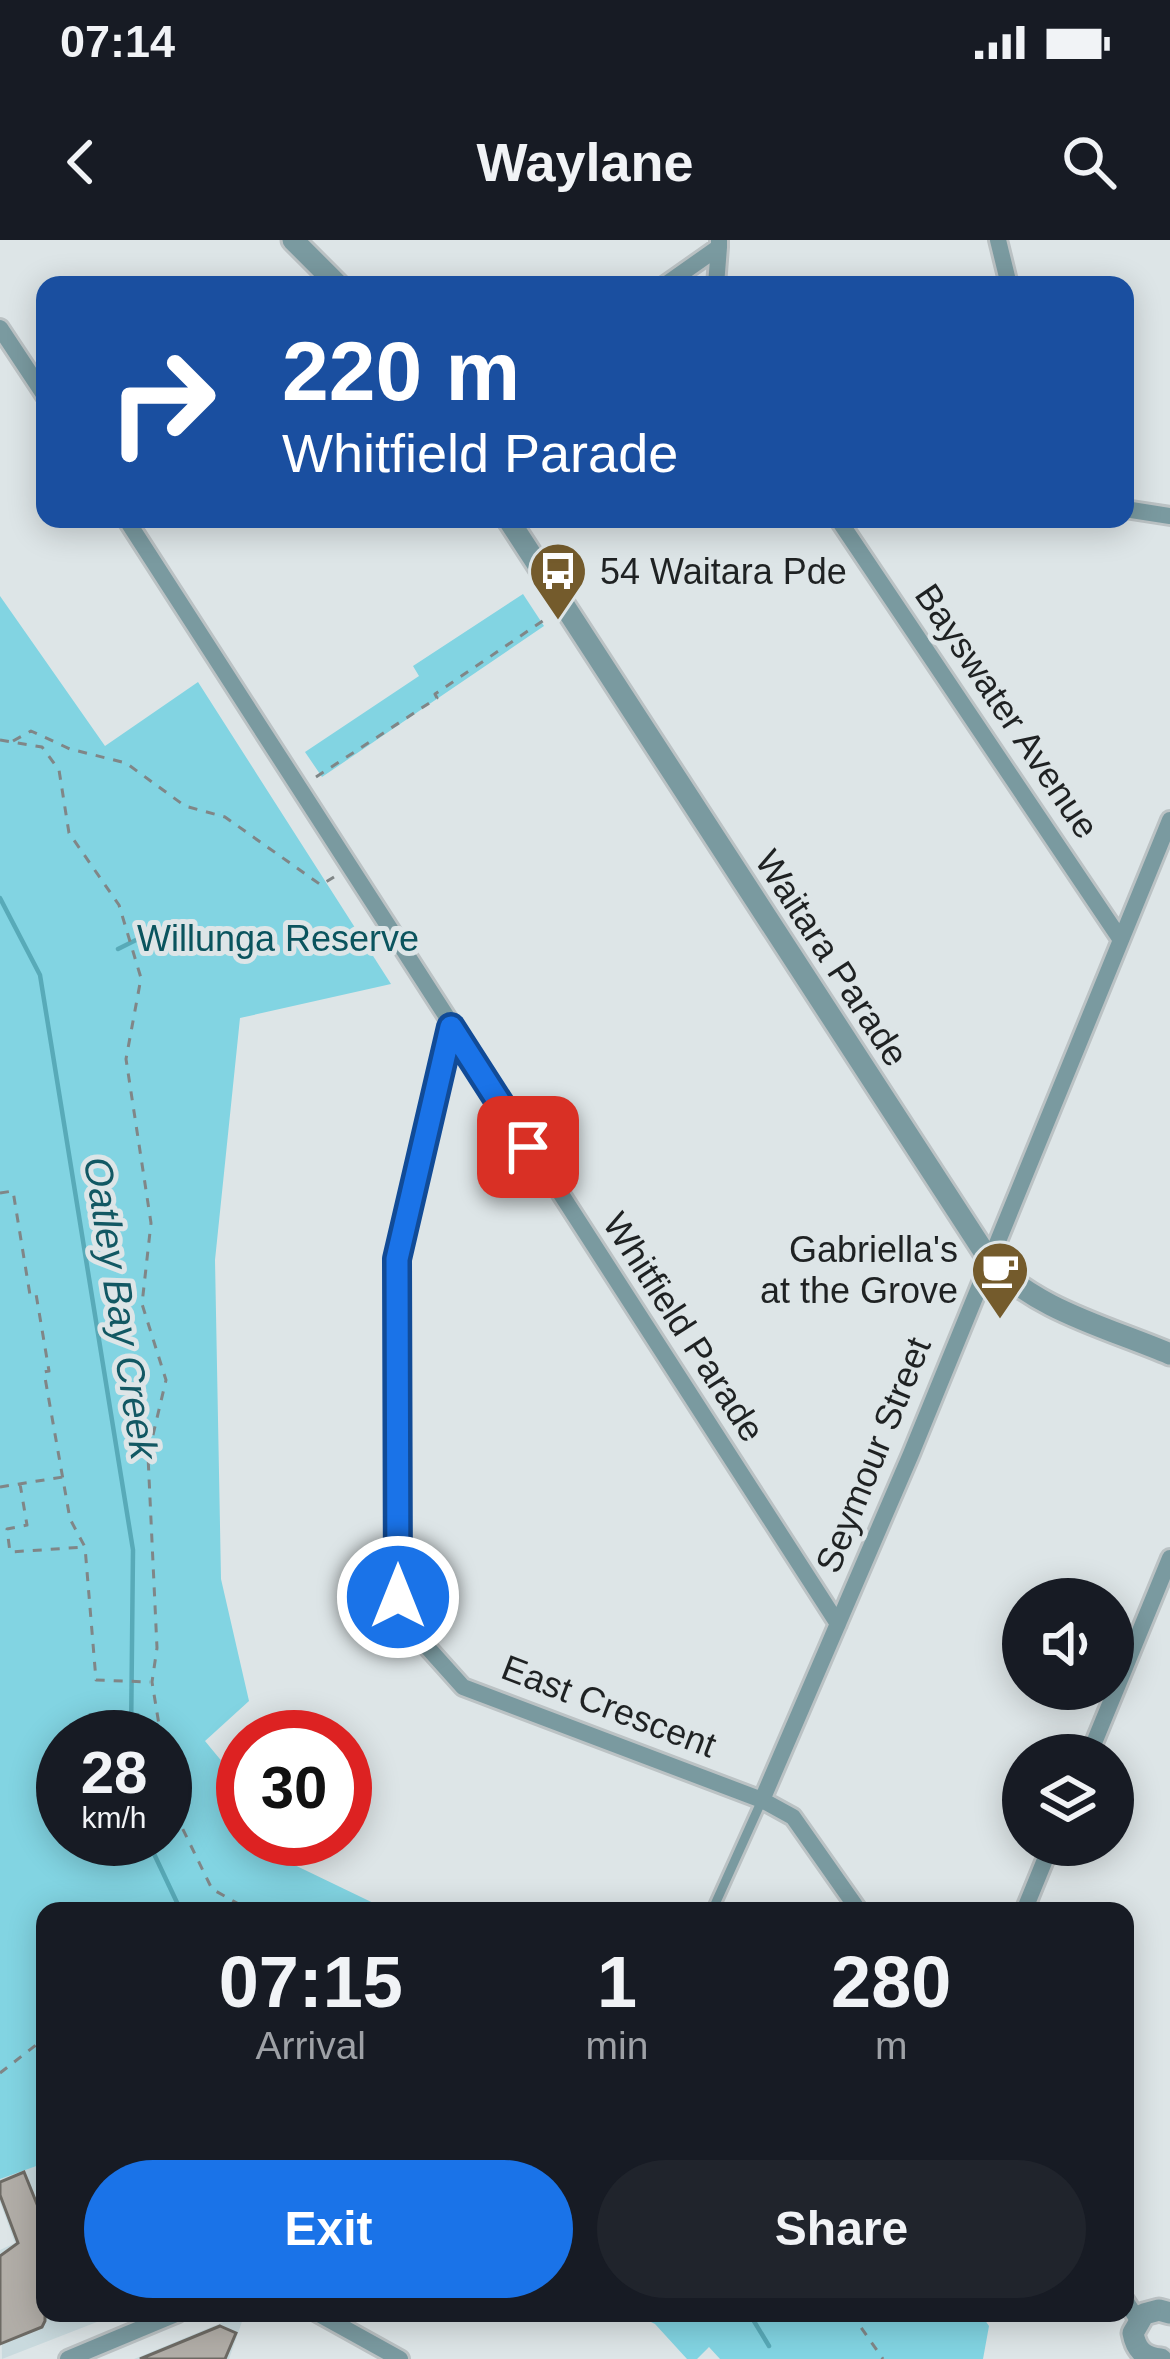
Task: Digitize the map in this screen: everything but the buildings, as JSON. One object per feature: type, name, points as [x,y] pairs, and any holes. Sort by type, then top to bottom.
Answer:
[{"type":"street","points":[[998,240],[1007,276]]},
{"type":"street","points":[[298,242],[330,276]]},
{"type":"street","points":[[677,276],[719,243]]},
{"type":"street","points":[[717,276],[719,243]]},
{"type":"street","points":[[0,328],[36,382]]},
{"type":"street","points":[[1134,510],[1170,517]]},
{"type":"street","name":"Whitfield Parade","points":[[132,528],[838,1624]]},
{"type":"street","name":"Waitara Parade","points":[[514,528],[988,1258],[1007,1280],[1029,1294],[1170,1354]]},
{"type":"street","name":"Bayswater Avenue","points":[[847,528],[1121,940]]},
{"type":"street","name":"Seymour Street","points":[[762,1800],[1170,820]]},
{"type":"street","name":"East Crescent","points":[[451,1027],[397,1259],[398,1597],[420,1639],[464,1687],[762,1800],[793,1817],[853,1902]]},
{"type":"street","points":[[1097,1734],[1170,1558]]},
{"type":"street","points":[[1028,1902],[1042,1866]]},
{"type":"street","points":[[1138,2320],[1150,2311],[1169,2310]]},
{"type":"street","points":[[1134,2314],[1138,2320],[1135,2342],[1151,2359],[1164,2358]]},
{"type":"street","points":[[68,2359],[156,2322]]},
{"type":"street","points":[[333,2322],[400,2359]]},
{"type":"lane","name":"Seymour Street","points":[[716,1902],[762,1800]]},
{"type":"path","points":[[300,788],[564,607]]},
{"type":"path","points":[[11,742],[31,731],[70,749],[126,763],[184,806],[225,817],[321,885],[334,877]]},
{"type":"path","points":[[0,740],[43,747],[59,770],[69,833],[119,905],[141,978],[126,1059],[151,1223],[142,1304],[166,1380],[148,1456],[158,1648],[152,1682],[157,1710]]},
{"type":"path","points":[[0,1193],[13,1191],[31,1295],[36,1294],[49,1371],[44,1372],[70,1519],[85,1547],[95,1680],[152,1682]]},
{"type":"path","points":[[0,1487],[63,1477]]},
{"type":"path","points":[[10,1552],[7,1529],[27,1525],[20,1484]]},
{"type":"path","points":[[0,1553],[85,1547]]},
{"type":"path","points":[[192,1848],[212,1889],[235,1902]]},
{"type":"path","points":[[0,2073],[36,2045]]},
{"type":"path","points":[[857,2322],[883,2359]]},
{"type":"shaded area","points":[[36,2166],[36,2322],[97,2322],[2,2359],[0,2250],[15,2243],[0,2202],[0,2179]]},
{"type":"shaded area","points":[[223,2322],[242,2322],[229,2359],[134,2359]]},
{"type":"green space","points":[[523,594],[544,626],[322,777],[305,752],[419,676],[413,666]]},
{"type":"green space","name":"Willunga Reserve","points":[[0,596],[105,746],[198,682],[391,984],[240,1018],[215,1260],[221,1579],[249,1701],[239,1710],[216,1710],[216,1731],[205,1741],[216,1754],[216,1866],[297,1866],[371,1902],[36,1902],[36,2166],[0,2179]]},
{"type":"green space","points":[[651,2322],[986,2322],[989,2326],[983,2359],[720,2359],[709,2347],[697,2359],[687,2359]]},
{"type":"waterway","name":"Oatley Bay Creek","points":[[0,898],[40,975],[133,1550],[131,1710]]},
{"type":"waterway","points":[[118,949],[142,937]]},
{"type":"waterway","name":"Oatley Bay Creek","points":[[160,1866],[177,1902]]},
{"type":"waterway","name":"Oatley Bay Creek","points":[[754,2322],[769,2346]]},
{"type":"place","name":"54 Waitara Pde","points":[[558,622]]},
{"type":"place","name":"Gabriella's at the Grove","points":[[1000,1321]]},
{"type":"route","points":[[398,1597],[397,1259],[451,1027],[528,1147]]}]
